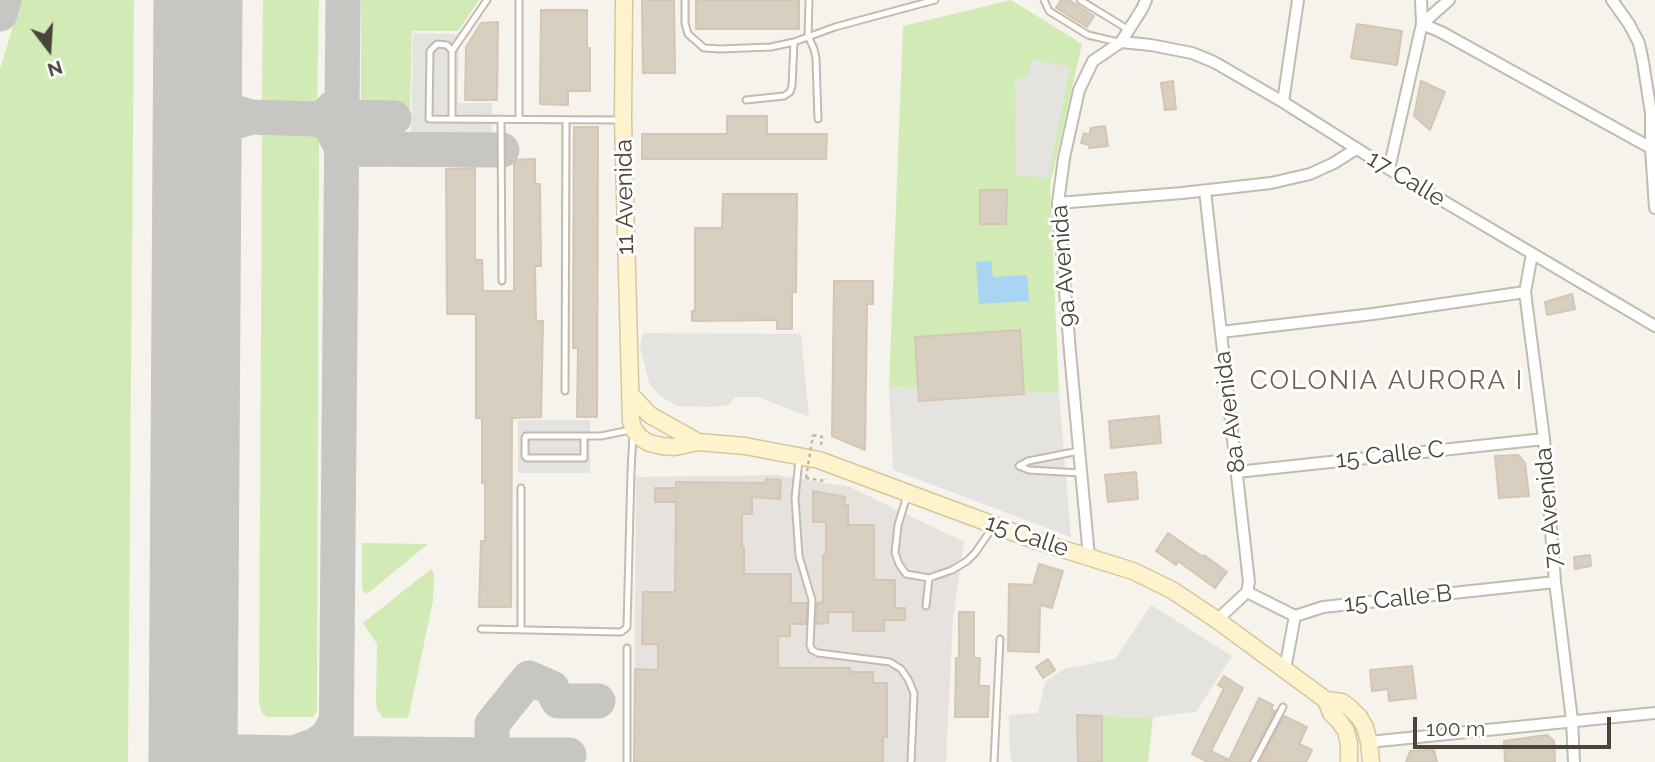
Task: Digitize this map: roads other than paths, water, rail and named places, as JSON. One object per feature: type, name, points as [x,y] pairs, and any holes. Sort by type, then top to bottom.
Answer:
[{"type":"main road","name":"11 Avenida","points":[[624,0],[630,394],[634,430]]},
{"type":"main road","points":[[630,394],[650,415],[698,442]]},
{"type":"main road","points":[[634,430],[649,443],[662,446],[675,447],[698,442]]},
{"type":"main road","name":"15 Calle","points":[[698,442],[745,446],[828,463],[1037,541],[1133,571],[1172,590],[1326,699],[1342,702],[1350,708],[1365,727],[1371,762]]},
{"type":"main road","name":"15 Calle","points":[[1326,699],[1331,713],[1346,731],[1349,762]]},
{"type":"street","name":"9a Avenida","points":[[1089,557],[1058,203],[1064,158],[1079,90],[1093,61],[1121,42],[1146,0]]},
{"type":"street","points":[[1283,102],[1298,0]]},
{"type":"street","points":[[1390,169],[1422,24],[1421,0]]},
{"type":"street","points":[[1422,24],[1449,0]]},
{"type":"street","points":[[1612,0],[1639,43],[1651,113],[1655,208]]},
{"type":"street","points":[[1422,24],[1651,148]]},
{"type":"street","name":"17 Calle","points":[[1129,30],[1152,45]]},
{"type":"street","name":"17 Calle","points":[[1121,42],[1192,53],[1214,62],[1655,326]]},
{"type":"street","points":[[1058,203],[1270,183],[1310,174],[1356,149]]},
{"type":"street","name":"8a Avenida","points":[[1205,191],[1249,582],[1247,592]]},
{"type":"street","name":"7a Avenida","points":[[1532,254],[1525,292],[1544,439],[1555,582],[1572,720],[1574,762]]},
{"type":"street","points":[[1221,332],[1525,292]]},
{"type":"street","name":"15 Calle C","points":[[1237,471],[1544,439]]},
{"type":"street","name":"15 Calle B","points":[[1295,616],[1323,607],[1555,582]]},
{"type":"street","points":[[1217,620],[1247,592],[1295,616],[1285,669]]},
{"type":"street","points":[[1369,742],[1655,713]]},
{"type":"lane","points":[[452,119],[453,51],[487,0]]},
{"type":"lane","points":[[519,0],[519,119]]},
{"type":"lane","points":[[685,0],[688,34],[705,48],[771,47],[935,0]]},
{"type":"lane","points":[[809,0],[808,36],[816,58],[818,118]]},
{"type":"lane","points":[[1044,0],[1049,11],[1088,35],[1121,42]]},
{"type":"lane","points":[[1080,0],[1129,30]]},
{"type":"lane","points":[[746,100],[784,96],[790,92],[794,42]]},
{"type":"lane","points":[[453,51],[447,45],[437,44],[430,51],[429,119],[624,120]]},
{"type":"lane","points":[[501,119],[502,281]]},
{"type":"lane","points":[[565,391],[566,120]]},
{"type":"lane","points":[[481,629],[621,632],[625,629],[634,430],[601,436],[584,436],[526,436],[525,456],[584,458],[584,436]]},
{"type":"lane","points":[[1079,451],[1028,461],[1019,466],[1029,470],[1080,473]]},
{"type":"lane","points":[[799,456],[794,498],[799,556],[812,600],[810,645],[812,650],[818,653],[890,662],[901,669],[914,694],[911,762]]},
{"type":"lane","points":[[521,488],[521,629]]},
{"type":"lane","points":[[908,492],[898,525],[895,553],[906,574],[929,578],[941,575],[967,561],[995,525]]},
{"type":"lane","points":[[926,606],[929,578]]},
{"type":"lane","points":[[994,762],[1000,639]]},
{"type":"lane","points":[[627,648],[627,762]]},
{"type":"lane","points":[[1254,762],[1283,707]]},
{"type":"water","points":[[991,261],[993,277],[1027,275],[1029,301],[979,304],[976,262]]},
{"type":"district","name":"COLONIA AURORA I","points":[[1387,381]]}]
